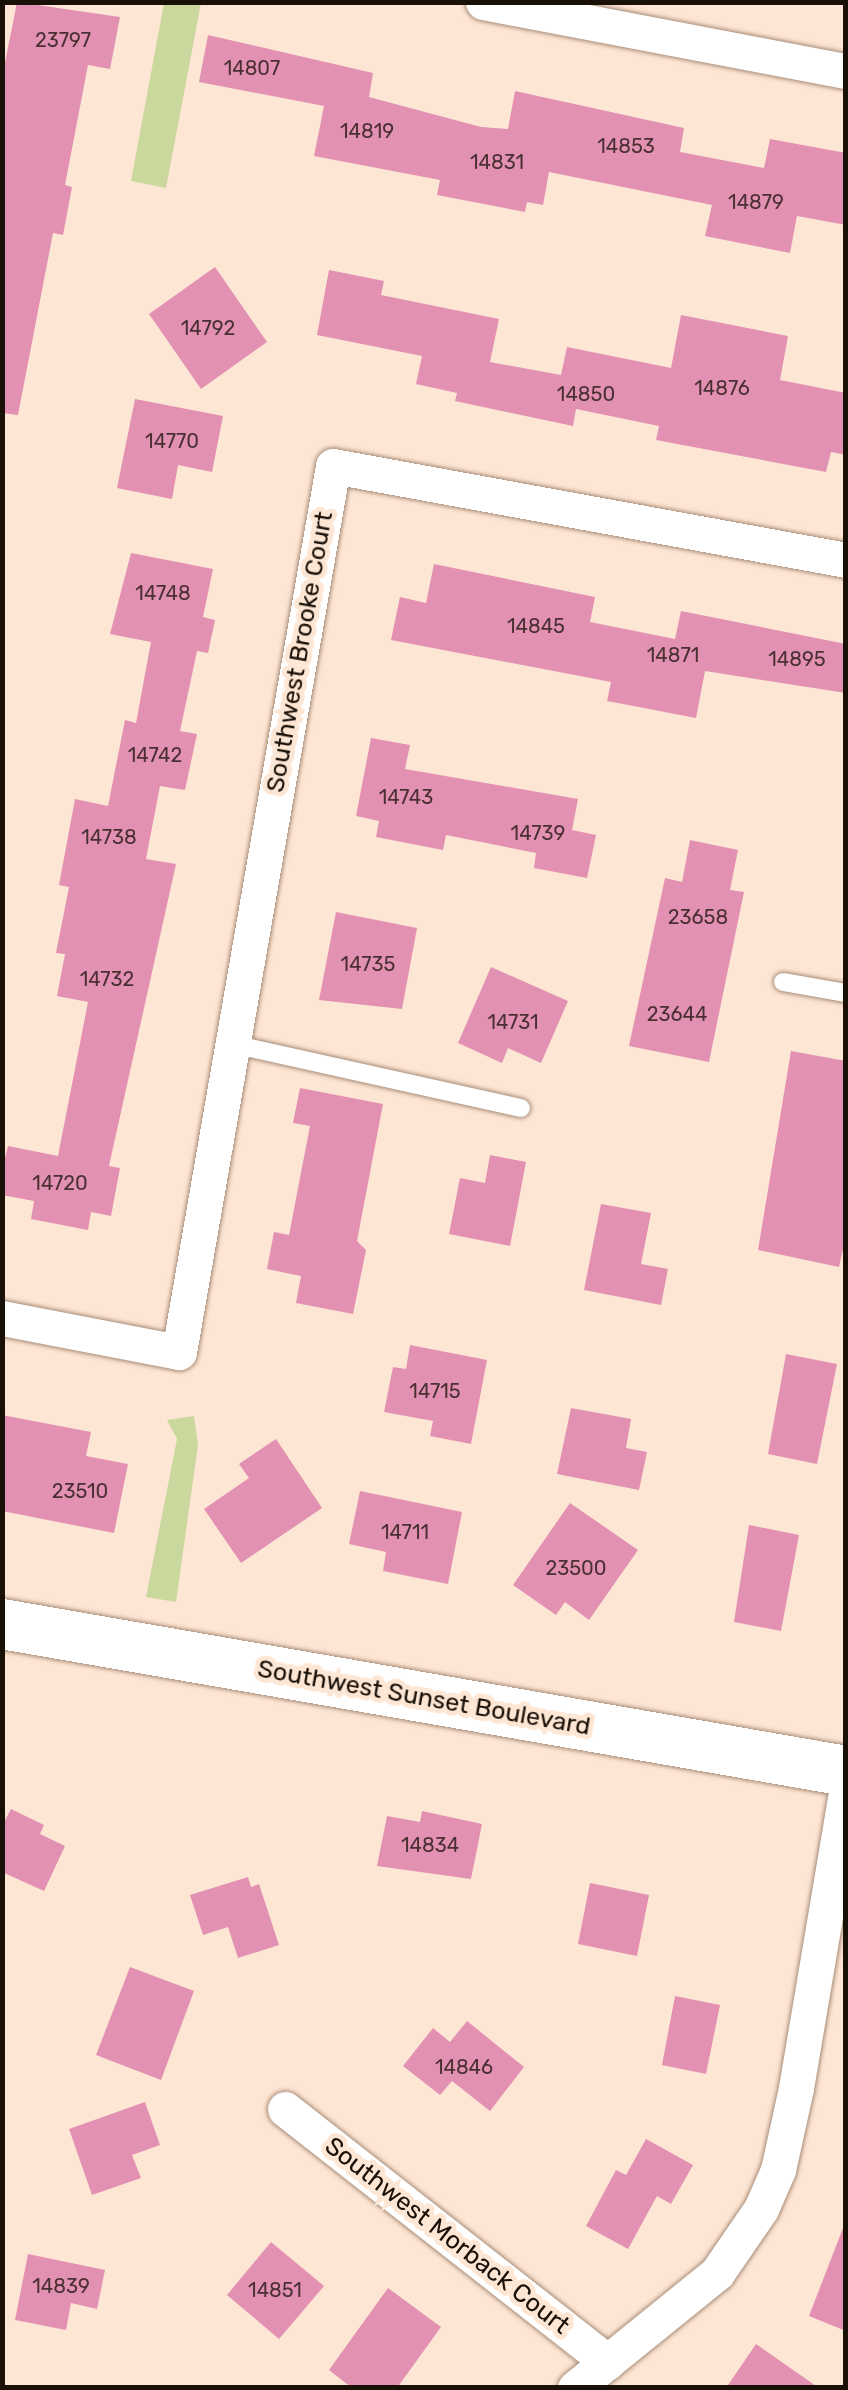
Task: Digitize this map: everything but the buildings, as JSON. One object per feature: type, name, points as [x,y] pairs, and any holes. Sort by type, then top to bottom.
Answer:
[{"type":"main road","name":"Southwest Sunset Boulevard","points":[[2,1624],[846,1772]]},
{"type":"street","points":[[483,2],[846,71]]},
{"type":"street","name":"Southwest Brooke Court","points":[[2,1318],[178,1352],[333,466],[846,560]]},
{"type":"street","points":[[575,2388],[716,2274],[772,2183],[796,2088],[846,1792]]},
{"type":"street","name":"Southwest Morback Court","points":[[285,2109],[608,2362]]},
{"type":"lane","points":[[782,982],[846,993]]},
{"type":"lane","points":[[232,1044],[521,1108]]},
{"type":"green space","points":[[164,3],[201,3],[166,188],[131,181]]},
{"type":"green space","points":[[194,1416],[198,1445],[176,1602],[146,1597],[177,1439],[167,1420]]}]
